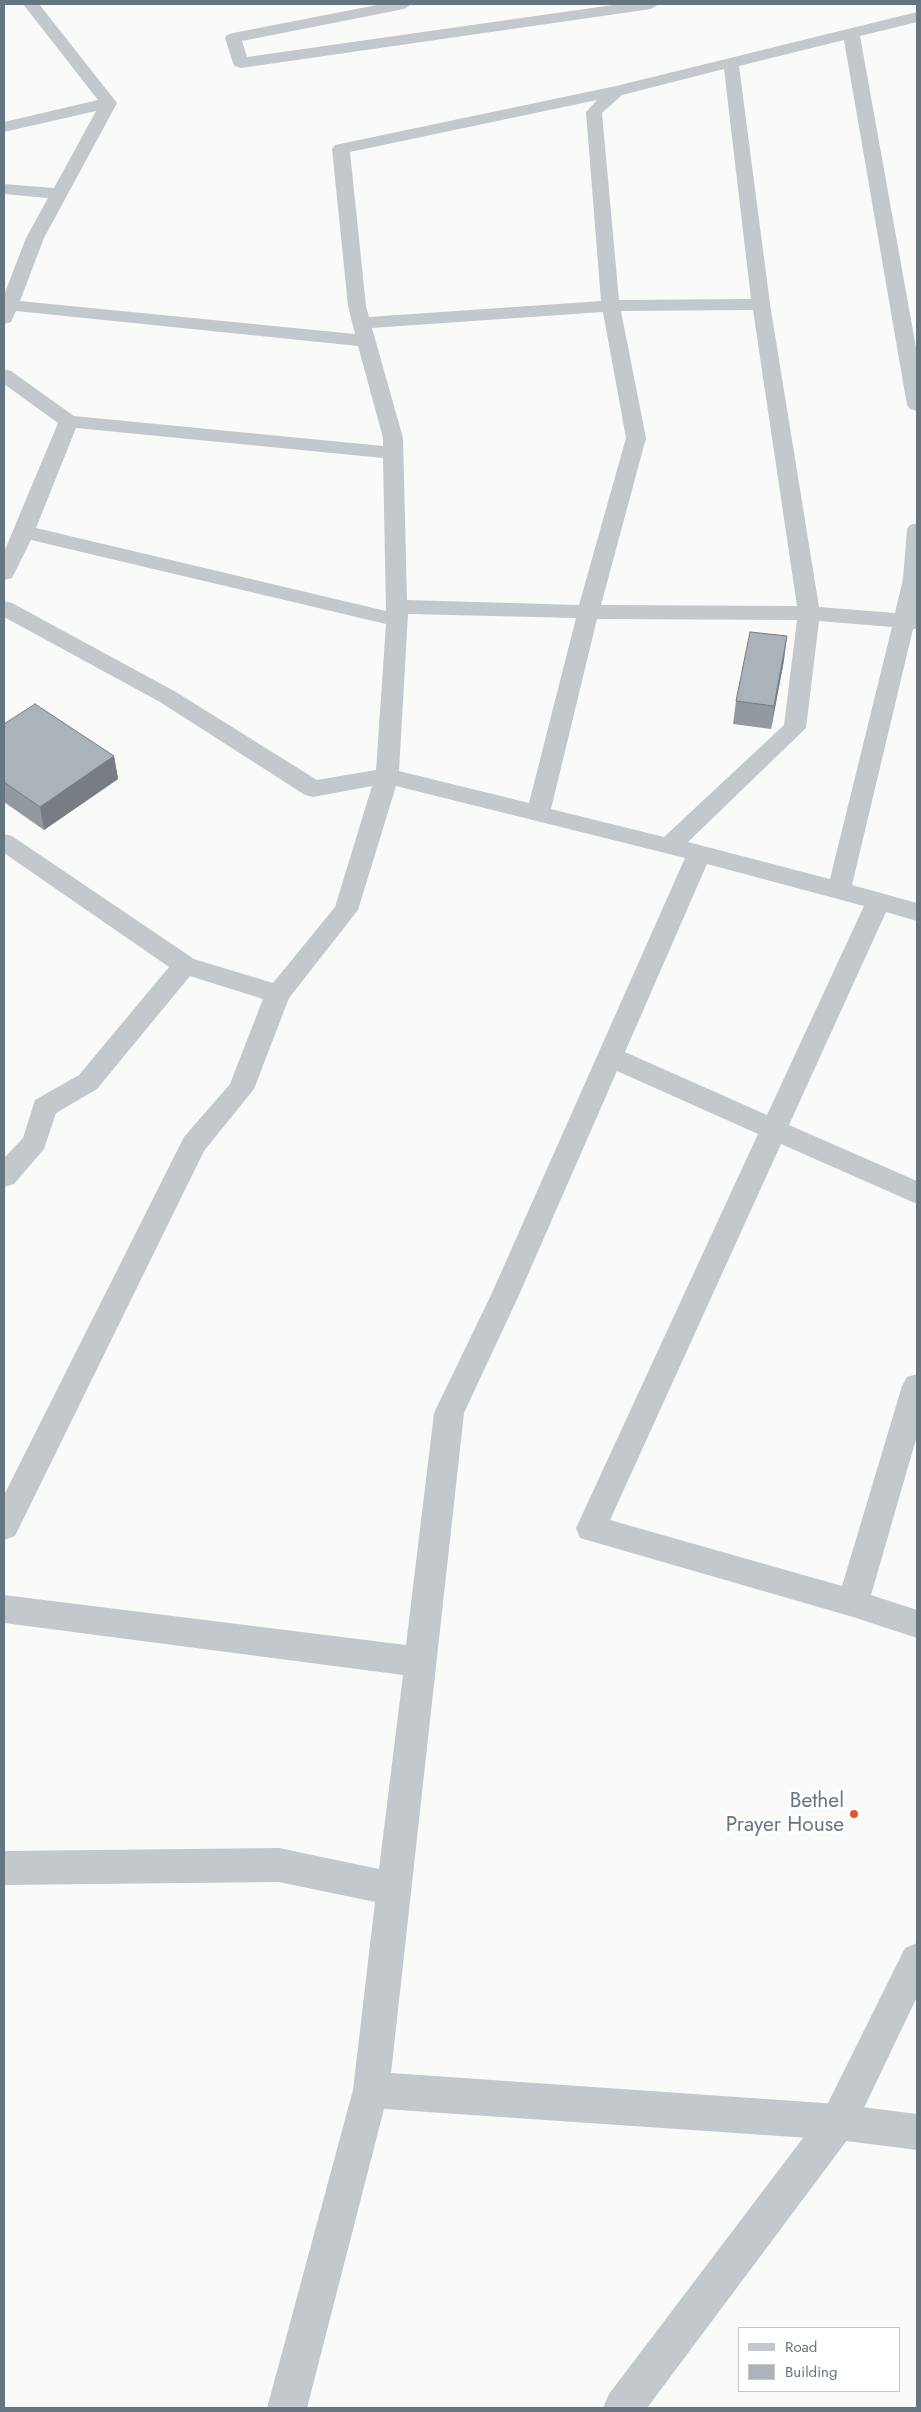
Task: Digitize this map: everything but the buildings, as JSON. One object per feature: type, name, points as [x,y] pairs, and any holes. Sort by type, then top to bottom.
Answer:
[{"type":"street","points":[[31,4],[109,103]]},
{"type":"street","points":[[404,4],[233,38],[241,63],[651,4]]},
{"type":"street","points":[[4,1526],[194,1144],[241,1089],[278,994],[346,910],[386,776],[397,614],[393,438],[357,306],[342,149],[616,91],[917,17]]},
{"type":"street","points":[[851,33],[917,405]]},
{"type":"street","points":[[669,846],[794,728],[808,613],[761,304],[731,62]]},
{"type":"street","points":[[538,813],[588,612],[636,438],[607,286],[594,112],[616,91]]},
{"type":"street","points":[[4,127],[109,103]]},
{"type":"street","points":[[109,103],[35,238],[6,311],[364,332],[611,306],[761,304]]},
{"type":"street","points":[[4,189],[59,194]]},
{"type":"street","points":[[4,375],[69,421],[394,453]]},
{"type":"street","points":[[4,573],[24,532],[69,421]]},
{"type":"street","points":[[839,890],[911,621],[917,529]]},
{"type":"street","points":[[24,532],[397,614],[588,612],[808,613],[911,621]]},
{"type":"street","points":[[4,608],[168,697],[313,790],[386,776],[669,846],[917,912]]},
{"type":"street","points":[[4,842],[185,964],[278,994]]},
{"type":"street","points":[[287,2408],[371,2090],[449,1413],[505,1295],[699,854]]},
{"type":"street","points":[[879,901],[591,1528],[853,1603],[917,1624]]},
{"type":"street","points":[[4,1176],[35,1142],[44,1107],[88,1082],[185,964]]},
{"type":"street","points":[[610,1057],[917,1193]]},
{"type":"street","points":[[853,1603],[917,1386]]},
{"type":"street","points":[[4,1609],[420,1662]]},
{"type":"street","points":[[4,1868],[279,1865],[394,1889]]},
{"type":"street","points":[[623,2408],[838,2122],[917,1960]]},
{"type":"street","points":[[371,2090],[838,2122],[917,2132]]},
{"type":"place","name":"Bethel Prayer House","points":[[854,1814]]}]
